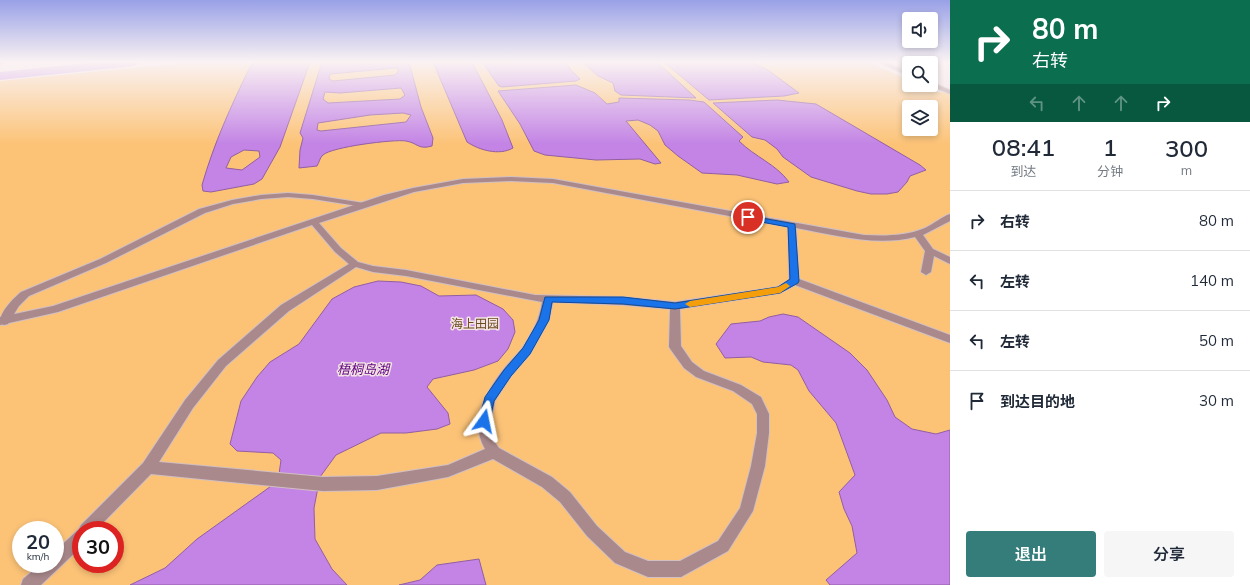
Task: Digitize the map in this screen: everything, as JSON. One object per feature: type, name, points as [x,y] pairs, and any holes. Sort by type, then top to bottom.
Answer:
[{"type":"street","points":[[2,321],[54,309],[413,190],[445,184],[488,179],[536,180],[571,183],[864,238],[902,238],[918,235],[931,230],[950,217]]},
{"type":"street","points":[[2,321],[15,303],[25,294],[103,261],[202,211],[232,202],[275,196],[313,197],[364,205]]},
{"type":"street","points":[[314,222],[338,250],[355,264],[373,270],[406,273],[535,298],[623,301],[675,306],[780,290],[794,281]]},
{"type":"street","points":[[792,225],[794,281]]},
{"type":"street","points":[[918,235],[930,251],[950,261]]},
{"type":"street","points":[[926,272],[930,251]]},
{"type":"street","points":[[95,521],[148,467],[189,404],[222,363],[285,308],[355,264]]},
{"type":"street","points":[[794,281],[950,339]]},
{"type":"street","points":[[548,299],[544,320],[526,351],[507,373],[489,400],[484,421],[486,439],[494,452],[547,482],[565,497],[592,531],[620,558],[648,569],[681,569],[722,546],[746,511],[758,466],[763,433],[763,414],[757,401],[737,388],[700,374],[688,365],[675,347],[675,306]]},
{"type":"street","points":[[148,467],[323,484],[377,483],[448,471],[494,452]]},
{"type":"street","points":[[64,553],[72,545]]},
{"type":"street","points":[[29,585],[43,573]]},
{"type":"green space","name":"海上田园","points":[[0,89],[902,89],[902,92],[950,92],[950,585],[0,585]]},
{"type":"water","points":[[239,89],[300,89],[280,147],[262,179],[254,184],[211,192],[203,191],[202,185],[217,139]],"holes":[[[244,150],[259,151],[260,157],[242,170],[226,168],[231,157]]]},
{"type":"water","points":[[314,89],[385,89],[340,93],[325,92],[323,99],[328,103],[400,99],[405,95],[402,89],[416,89],[421,107],[433,138],[432,146],[427,147],[421,147],[406,141],[399,141],[377,142],[338,149],[323,155],[317,166],[299,168],[300,150],[303,138],[300,133]],"holes":[[[403,113],[411,115],[406,122],[321,131],[317,130],[318,123],[370,115]]]},
{"type":"water","points":[[445,89],[486,89],[502,120],[513,148],[502,152],[495,152],[483,150],[467,142]]},
{"type":"water","points":[[520,89],[586,89],[595,93],[607,104],[619,102],[619,98],[689,100],[704,102],[743,137],[739,141],[745,147],[772,165],[789,182],[777,184],[737,175],[702,173],[665,145],[658,131],[650,125],[638,120],[626,121],[661,163],[655,164],[640,159],[596,160],[545,155],[534,151],[520,124],[498,91]]},
{"type":"water","points":[[615,89],[687,89],[696,98],[621,95]]},
{"type":"water","points":[[696,89],[794,89],[799,93],[784,96],[709,100]]},
{"type":"water","points":[[777,100],[816,104],[920,165],[926,170],[910,176],[898,192],[887,194],[871,194],[857,191],[811,177],[783,157],[777,149],[765,140],[752,137],[713,103]]},
{"type":"water","name":"梧桐岛湖","points":[[378,281],[401,282],[421,286],[439,296],[476,295],[503,309],[513,320],[515,332],[508,349],[498,361],[474,370],[433,379],[427,387],[448,413],[450,424],[437,429],[406,433],[381,433],[336,455],[320,477],[314,508],[315,539],[332,569],[347,585],[130,585],[165,568],[197,539],[274,484],[279,474],[281,460],[273,453],[237,451],[230,444],[241,401],[257,377],[270,362],[299,344],[332,299],[354,287]]},
{"type":"water","points":[[783,314],[798,317],[850,353],[867,370],[887,400],[895,417],[912,429],[936,434],[950,430],[950,585],[830,585],[826,580],[857,553],[852,526],[844,509],[839,492],[855,475],[836,423],[809,391],[798,370],[791,365],[763,362],[751,357],[725,358],[716,344],[731,324],[760,321],[769,317]]},
{"type":"water","points":[[479,559],[486,585],[399,585],[420,580],[437,565]]},
{"type":"slow traffic","points":[[690,304],[780,290],[786,286]]},
{"type":"route","points":[[484,421],[489,400],[507,373],[526,351],[544,320],[548,299],[623,301],[675,306],[780,290],[794,281],[792,225],[748,217]]}]
